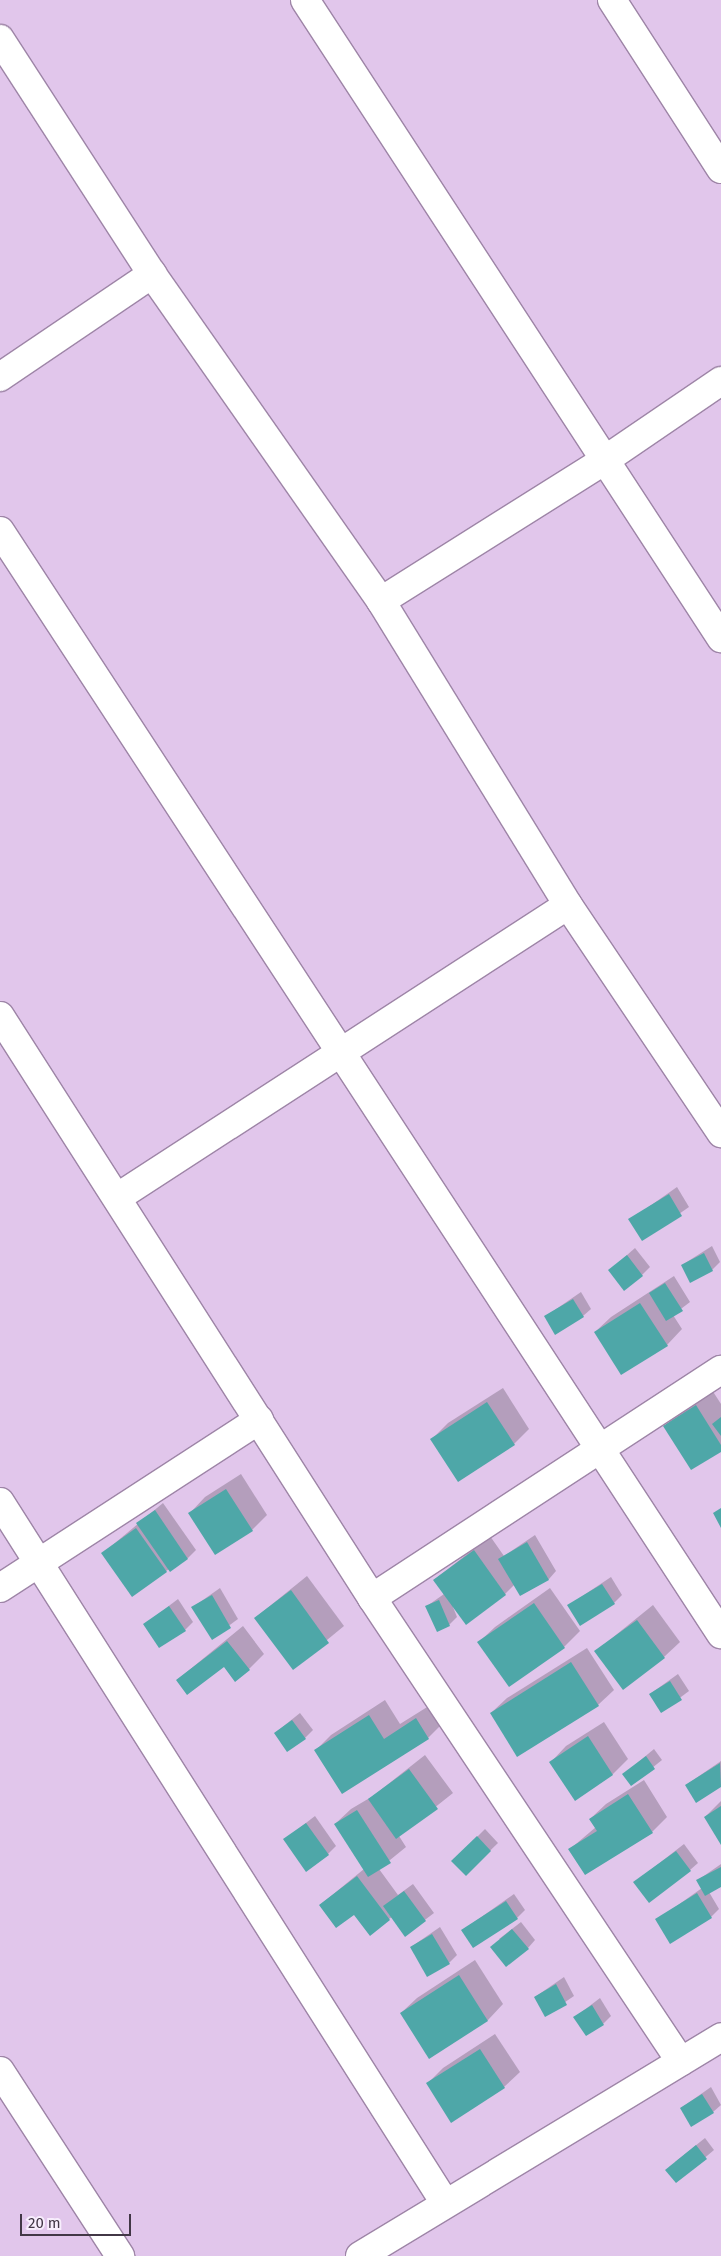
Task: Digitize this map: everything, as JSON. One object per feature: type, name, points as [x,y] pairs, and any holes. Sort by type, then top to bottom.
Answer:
[{"type":"street","points":[[305,0],[721,638]]},
{"type":"street","points":[[612,0],[721,169]]},
{"type":"street","points":[[0,39],[152,274],[381,601],[568,905],[718,1122]]},
{"type":"street","points":[[0,376],[152,274]]},
{"type":"street","points":[[381,601],[605,460],[721,381]]},
{"type":"street","points":[[0,530],[721,1634]]},
{"type":"street","points":[[118,1197],[340,1051],[568,905]]},
{"type":"street","points":[[0,1016],[118,1197],[372,1598],[681,2062]]},
{"type":"street","points":[[372,1598],[721,1370]]},
{"type":"street","points":[[0,1588],[259,1420]]},
{"type":"street","points":[[0,1502],[41,1562],[445,2203]]},
{"type":"street","points":[[360,2256],[721,2037]]},
{"type":"street","points":[[0,2071],[120,2256]]},
{"type":"building","points":[[669,1194],[682,1216],[642,1241],[628,1219]]},
{"type":"building","points":[[704,1253],[713,1271],[690,1283],[681,1265]]},
{"type":"building","points":[[627,1255],[643,1276],[624,1291],[608,1270]]},
{"type":"building","points":[[665,1283],[683,1311],[666,1321],[649,1293]]},
{"type":"building","points":[[573,1299],[584,1317],[555,1335],[544,1316]]},
{"type":"building","points":[[640,1303],[668,1346],[621,1375],[594,1332]]},
{"type":"building","points":[[487,1402],[515,1445],[458,1482],[430,1439]]},
{"type":"building","points":[[696,1405],[721,1445],[721,1452],[691,1470],[663,1426]]},
{"type":"building","points":[[721,1417],[721,1436],[712,1424]]},
{"type":"building","points":[[226,1489],[253,1531],[215,1555],[188,1513]]},
{"type":"building","points":[[721,1508],[721,1528],[713,1513]]},
{"type":"building","points":[[155,1510],[188,1559],[170,1572],[136,1523]]},
{"type":"building","points":[[136,1528],[167,1572],[132,1597],[101,1553]]},
{"type":"building","points":[[527,1542],[549,1580],[520,1596],[498,1559]]},
{"type":"building","points":[[474,1550],[506,1595],[466,1625],[433,1580]]},
{"type":"building","points":[[602,1584],[615,1604],[580,1626],[567,1605]]},
{"type":"building","points":[[291,1590],[329,1643],[293,1670],[254,1618]]},
{"type":"building","points":[[212,1595],[231,1628],[212,1640],[191,1607]]},
{"type":"building","points":[[439,1600],[450,1626],[437,1632],[425,1606]]},
{"type":"building","points":[[534,1603],[565,1648],[509,1687],[477,1642]]},
{"type":"building","points":[[169,1606],[186,1631],[159,1648],[143,1624]]},
{"type":"building","points":[[637,1620],[665,1658],[623,1690],[594,1651]]},
{"type":"building","points":[[227,1641],[250,1670],[235,1682],[224,1667],[187,1695],[176,1680]]},
{"type":"building","points":[[571,1662],[599,1706],[517,1757],[490,1713]]},
{"type":"building","points":[[670,1681],[682,1700],[661,1713],[649,1694]]},
{"type":"building","points":[[369,1715],[384,1739],[416,1718],[429,1739],[342,1794],[314,1750]]},
{"type":"building","points":[[292,1720],[306,1739],[287,1752],[274,1733]]},
{"type":"building","points":[[588,1736],[613,1775],[575,1801],[549,1762]]},
{"type":"building","points":[[646,1756],[655,1769],[631,1786],[622,1774]]},
{"type":"building","points":[[720,1763],[721,1787],[696,1803],[685,1785]]},
{"type":"building","points":[[409,1769],[438,1809],[396,1839],[368,1799]]},
{"type":"building","points":[[628,1794],[653,1833],[585,1875],[568,1849],[597,1831],[589,1819]]},
{"type":"building","points":[[721,1806],[721,1845],[704,1817]]},
{"type":"building","points":[[357,1810],[391,1863],[368,1877],[334,1824]]},
{"type":"building","points":[[306,1823],[329,1855],[306,1872],[283,1839]]},
{"type":"building","points":[[477,1836],[491,1851],[466,1876],[451,1861]]},
{"type":"building","points":[[676,1851],[691,1871],[649,1903],[633,1882]]},
{"type":"building","points":[[721,1867],[721,1887],[705,1896],[696,1880]]},
{"type":"building","points":[[357,1876],[390,1920],[370,1936],[354,1915],[336,1928],[319,1905]]},
{"type":"building","points":[[404,1891],[426,1921],[405,1937],[383,1906]]},
{"type":"building","points":[[697,1893],[712,1918],[670,1944],[655,1919]]},
{"type":"building","points":[[506,1901],[518,1919],[473,1948],[461,1930]]},
{"type":"building","points":[[512,1929],[529,1949],[506,1967],[490,1947]]},
{"type":"building","points":[[432,1934],[450,1964],[427,1977],[410,1947]]},
{"type":"building","points":[[459,1975],[488,2021],[429,2059],[400,2013]]},
{"type":"building","points":[[556,1984],[567,2005],[545,2017],[534,1997]]},
{"type":"building","points":[[592,2005],[604,2025],[586,2036],[573,2017]]},
{"type":"building","points":[[480,2049],[505,2088],[451,2123],[426,2083]]},
{"type":"building","points":[[702,2094],[714,2113],[691,2127],[680,2108]]},
{"type":"building","points":[[696,2145],[707,2159],[676,2183],[665,2170]]}]
